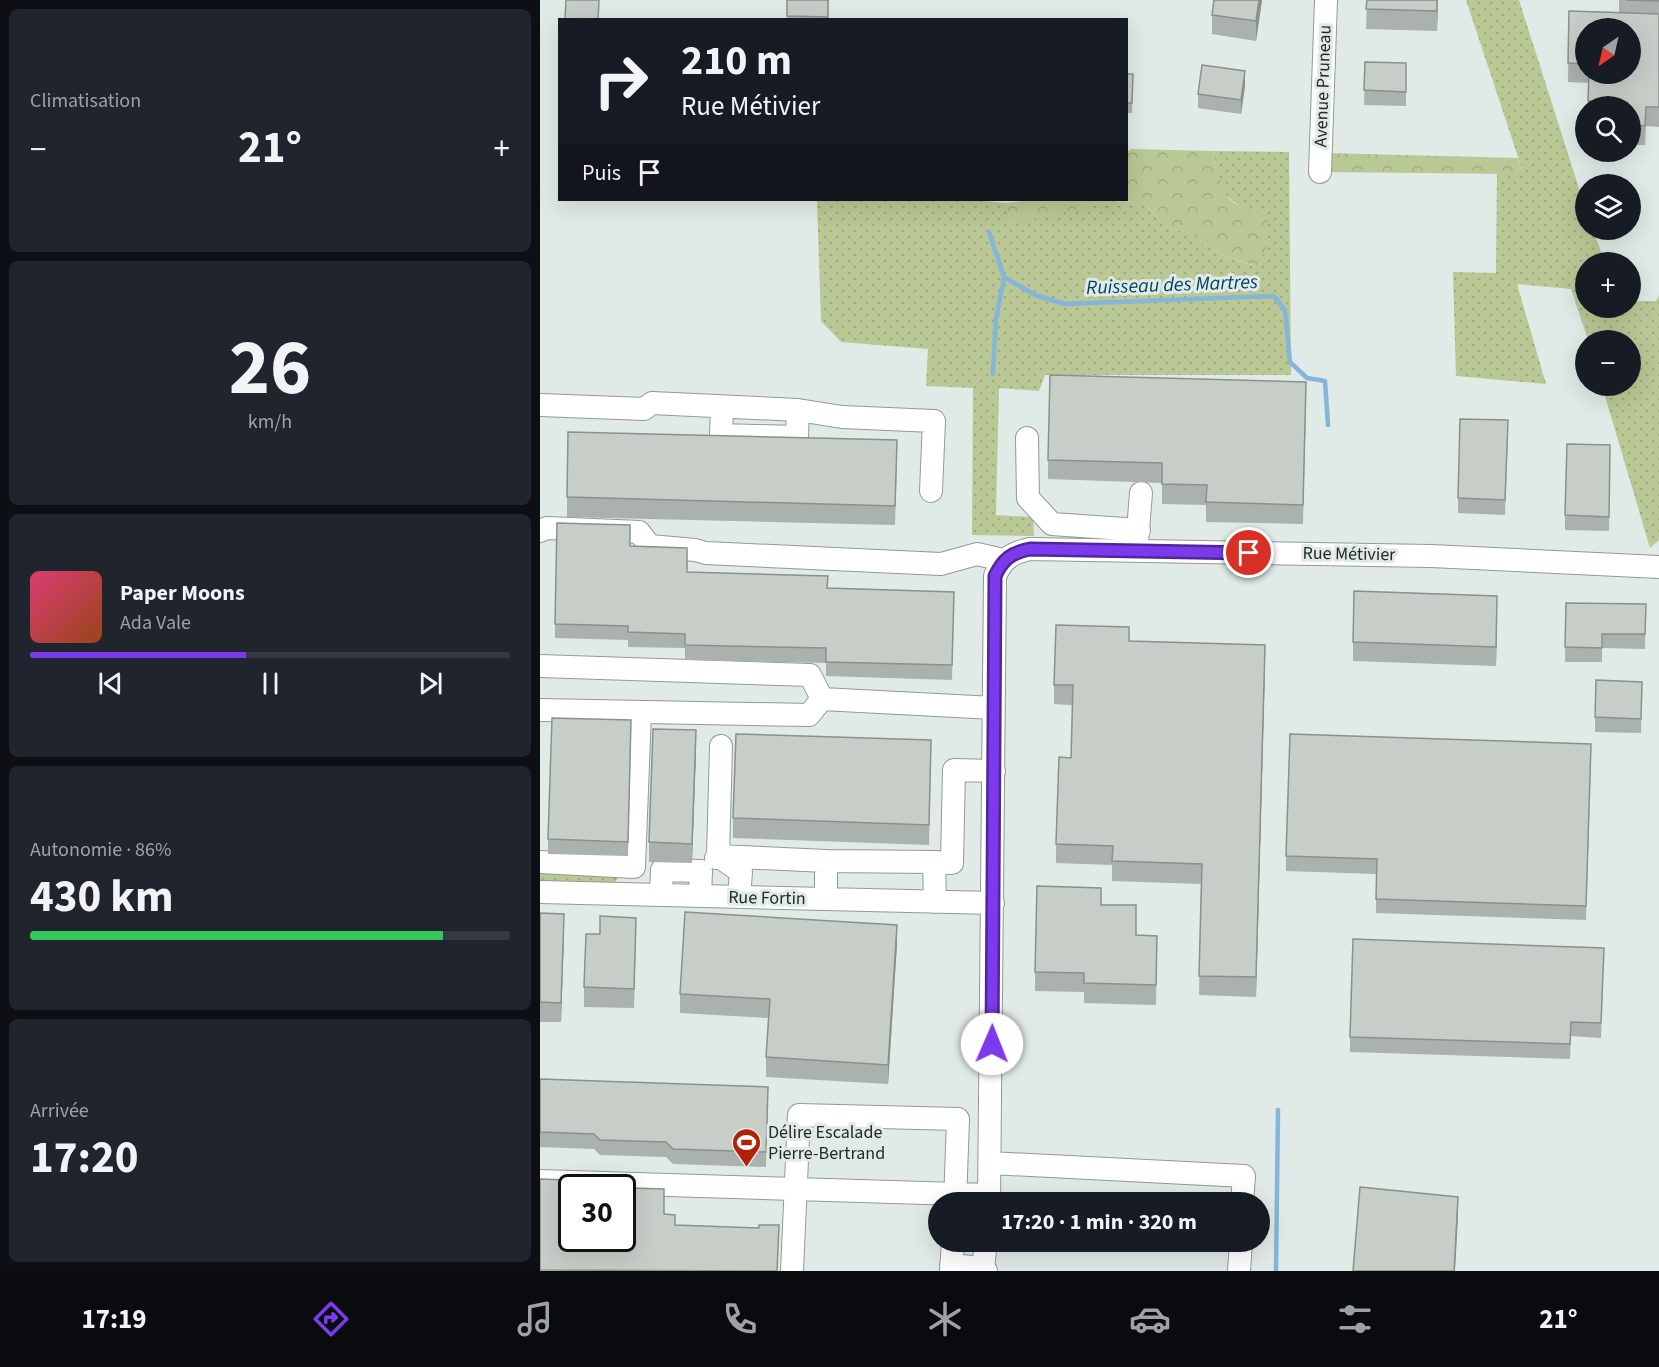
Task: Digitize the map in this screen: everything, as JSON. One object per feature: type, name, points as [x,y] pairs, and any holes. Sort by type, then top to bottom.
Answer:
[{"type":"street","name":"Avenue Pruneau","points":[[1320,172],[1326,0]]},
{"type":"street","points":[[540,405],[644,409],[652,403],[722,407],[721,435],[797,437],[798,410],[842,417],[934,421],[931,491]]},
{"type":"street","points":[[1027,438],[1028,498],[1052,524],[1137,540],[1141,493]]},
{"type":"street","points":[[1050,549],[1052,524]]},
{"type":"street","points":[[540,531],[547,528],[639,532],[650,546],[694,550],[706,554],[940,564],[977,554],[1003,560],[995,576],[989,1192]]},
{"type":"street","name":"Rue Métivier","points":[[1003,560],[1015,552],[1137,540],[1659,567]]},
{"type":"street","points":[[540,666],[810,675],[822,699]]},
{"type":"street","points":[[822,699],[994,708]]},
{"type":"street","points":[[540,711],[809,715],[822,699]]},
{"type":"street","points":[[633,894],[640,712]]},
{"type":"street","points":[[700,896],[710,864],[721,746]]},
{"type":"street","points":[[661,895],[662,870],[710,864],[826,861],[952,863],[954,770],[994,771]]},
{"type":"street","points":[[826,861],[826,899]]},
{"type":"street","points":[[540,862],[634,867]]},
{"type":"street","points":[[934,862],[935,902]]},
{"type":"street","points":[[710,864],[741,872],[740,897]]},
{"type":"street","name":"Rue Fortin","points":[[540,892],[993,903]]},
{"type":"street","points":[[955,1192],[958,1119],[968,1108],[991,1105]]},
{"type":"street","points":[[792,1271],[799,1115],[958,1119]]},
{"type":"street","points":[[990,1163],[1244,1176],[1243,1192]]},
{"type":"street","points":[[540,1181],[794,1187],[928,1197]]},
{"type":"street","points":[[952,1252],[951,1268],[984,1269],[985,1252]]},
{"type":"street","points":[[1239,1271],[1240,1252]]},
{"type":"green space","points":[[1466,0],[1519,0],[1575,176],[1575,240],[1597,240],[1601,252],[1575,252],[1575,301],[1571,289],[1517,284],[1546,384],[1456,376],[1453,272],[1496,273],[1497,172],[1515,174],[1522,169]]},
{"type":"green space","points":[[1131,149],[1213,151],[1226,195],[1240,206],[1267,215],[1268,245],[1256,266],[1222,255],[1206,246],[1194,234],[1165,227],[1144,202],[1112,201],[1128,201],[1128,151]]},
{"type":"green space","points":[[1213,151],[1289,152],[1291,375],[1045,375],[1039,391],[999,388],[996,515],[1033,517],[1034,536],[972,535],[973,388],[926,386],[928,349],[841,342],[821,321],[817,201],[1006,203],[1010,223],[1112,201],[1144,202],[1165,227],[1194,234],[1206,246],[1222,255],[1255,266],[1244,210],[1221,191]]},
{"type":"green space","points":[[1325,153],[1518,158],[1522,169],[1515,174],[1325,172]]},
{"type":"green space","points":[[1021,201],[1112,201],[1010,224],[1006,203]]},
{"type":"green space","points":[[1659,295],[1659,540],[1650,548],[1605,396],[1641,396],[1641,330],[1585,330],[1581,318],[1641,318],[1641,301],[1656,301]]},
{"type":"green space","points":[[540,868],[614,872],[618,878],[613,885],[540,884]]},
{"type":"building","points":[[566,0],[599,0],[598,18],[565,18]]},
{"type":"building","points":[[787,0],[828,0],[828,17],[787,16]]},
{"type":"building","points":[[1214,0],[1259,0],[1256,21],[1212,15]]},
{"type":"building","points":[[1367,0],[1437,0],[1437,11],[1366,9]]},
{"type":"building","points":[[1569,11],[1659,14],[1659,107],[1646,107],[1645,126],[1641,126],[1641,96],[1588,96],[1589,84],[1641,84],[1641,18],[1575,18],[1575,63],[1568,63]]},
{"type":"building","points":[[1365,62],[1406,63],[1406,92],[1364,90]]},
{"type":"building","points":[[1202,65],[1245,71],[1241,100],[1198,94]]},
{"type":"building","points":[[1128,74],[1133,74],[1132,103],[1128,103]]},
{"type":"building","points":[[1050,375],[1306,382],[1303,505],[1206,502],[1207,485],[1162,484],[1162,463],[1048,460]]},
{"type":"building","points":[[1460,419],[1508,420],[1505,500],[1458,498]]},
{"type":"building","points":[[568,432],[897,440],[895,506],[567,497]]},
{"type":"building","points":[[1567,444],[1610,445],[1609,517],[1565,515]]},
{"type":"building","points":[[557,523],[630,525],[630,546],[687,548],[687,572],[828,576],[827,588],[954,592],[952,665],[826,662],[826,648],[685,645],[685,634],[628,632],[628,626],[555,624]]},
{"type":"building","points":[[1354,591],[1497,596],[1496,647],[1353,642]]},
{"type":"building","points":[[1566,603],[1646,604],[1645,634],[1602,634],[1602,648],[1565,647]]},
{"type":"building","points":[[1056,625],[1129,627],[1129,641],[1265,645],[1256,977],[1199,976],[1202,864],[1112,861],[1113,846],[1056,844],[1059,757],[1071,758],[1073,685],[1054,685]]},
{"type":"building","points":[[1596,680],[1642,682],[1641,719],[1595,717]]},
{"type":"building","points":[[552,718],[631,720],[628,842],[548,839]]},
{"type":"building","points":[[653,729],[696,730],[692,844],[649,842]]},
{"type":"building","points":[[736,734],[931,740],[929,825],[733,818]]},
{"type":"building","points":[[1290,734],[1591,744],[1586,906],[1376,899],[1377,859],[1286,856]]},
{"type":"building","points":[[1037,886],[1101,888],[1101,905],[1136,905],[1136,935],[1157,936],[1156,985],[1084,983],[1084,973],[1035,972]]},
{"type":"building","points":[[685,912],[897,925],[888,1065],[766,1057],[770,999],[680,994]]},
{"type":"building","points":[[540,913],[564,914],[561,1003],[540,1002]]},
{"type":"building","points":[[600,916],[636,918],[634,989],[584,987],[586,934],[600,934]]},
{"type":"building","points":[[1353,939],[1604,948],[1601,1023],[1571,1022],[1570,1044],[1350,1037]]},
{"type":"building","points":[[540,1079],[768,1087],[766,1152],[673,1149],[666,1142],[600,1140],[594,1134],[540,1132]]},
{"type":"building","points":[[540,1179],[558,1180],[558,1252],[636,1252],[636,1188],[664,1189],[664,1214],[675,1215],[675,1225],[759,1228],[759,1225],[779,1225],[777,1271],[540,1270]]},
{"type":"building","points":[[1360,1187],[1458,1197],[1454,1271],[1353,1271]]},
{"type":"waterway","name":"Ruisseau des Martres","points":[[989,232],[1004,277],[1035,295],[1064,304],[1274,296],[1285,310],[1290,362],[1307,378],[1325,381],[1328,425]]},
{"type":"waterway","points":[[993,374],[996,319],[1004,277]]},
{"type":"waterway","name":"Ruisseau des Martres","points":[[1276,1271],[1278,1110]]},
{"type":"place","name":"Délire Escalade Pierre-Bertrand","points":[[747,1168]]},
{"type":"route","points":[[992,1044],[995,576],[1003,560],[1015,552],[1030,549],[1249,553]]}]
